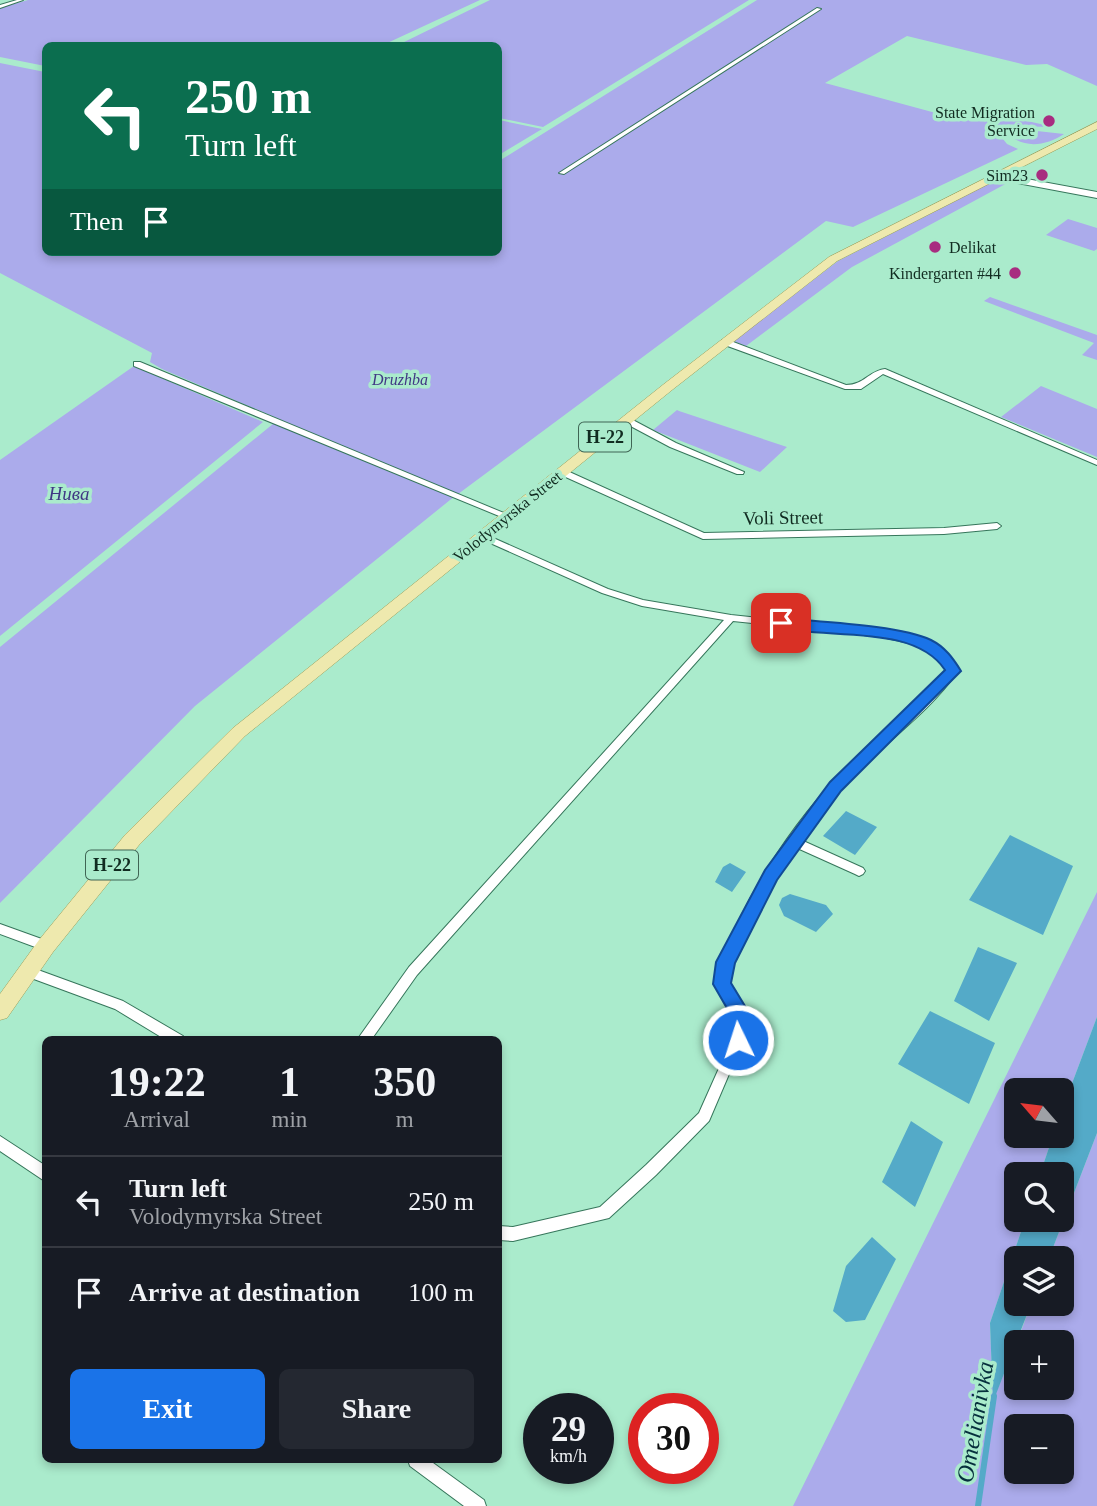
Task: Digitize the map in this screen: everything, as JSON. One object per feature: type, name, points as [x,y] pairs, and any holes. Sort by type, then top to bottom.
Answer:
[{"type":"main road","name":"Volodymyrska Street","points":[[46,946],[132,840],[239,732],[725,342],[833,260],[1097,125]]},
{"type":"main road","name":"Н-22","points":[[0,1011],[46,946]]},
{"type":"street","points":[[0,6],[21,0]]},
{"type":"street","points":[[562,173],[818,9]]},
{"type":"street","points":[[994,176],[1097,195]]},
{"type":"street","points":[[725,342],[845,387],[858,387],[882,371],[1097,463]]},
{"type":"street","points":[[137,364],[507,516]]},
{"type":"street","points":[[626,420],[673,445],[740,472]]},
{"type":"street","name":"Voli Street","points":[[562,472],[702,536],[944,531],[996,526]]},
{"type":"street","name":"Volodymyrska Street","points":[[482,536],[605,592],[642,603],[731,618],[883,634],[925,643],[942,653],[953,671],[835,787],[771,875],[725,962],[722,984],[742,1016],[738,1040],[704,1117],[604,1213],[513,1234],[502,1233]]},
{"type":"street","points":[[366,1036],[413,971],[731,618]]},
{"type":"street","points":[[795,842],[859,871]]},
{"type":"street","points":[[0,929],[46,946]]},
{"type":"street","points":[[27,971],[119,1005],[171,1036]]},
{"type":"street","points":[[0,1143],[42,1172]]},
{"type":"street","points":[[420,1463],[478,1506]]},
{"type":"green space","points":[[28,0],[480,0],[389,42],[42,42],[42,65],[0,57],[0,8]]},
{"type":"green space","points":[[490,0],[749,0],[543,127],[502,119],[502,42],[404,42]]},
{"type":"green space","name":"Druzhba","points":[[757,0],[1097,0],[1097,86],[1047,64],[1026,65],[907,36],[825,83],[958,119],[974,109],[1054,127],[1006,126],[999,134],[1007,144],[1018,149],[853,227],[826,221],[450,500],[195,706],[0,903],[0,647],[279,419],[162,369],[150,362],[152,353],[0,273],[0,63],[42,71],[42,256],[502,256],[502,159]]},
{"type":"green space","points":[[502,121],[542,129],[502,153]]},
{"type":"green space","points":[[1019,129],[1064,134],[1051,141],[1030,144],[1010,136],[1010,131]]},
{"type":"green space","points":[[996,180],[1011,181],[852,267],[746,346],[733,341],[838,261]]},
{"type":"green space","points":[[1068,219],[1097,228],[1097,249],[1094,251],[1046,235]]},
{"type":"green space","points":[[990,297],[1097,335],[1097,360],[1082,355],[1094,343],[984,301]]},
{"type":"green space","name":"Нива","points":[[134,366],[263,422],[0,636],[0,460]]},
{"type":"green space","points":[[1041,386],[1097,409],[1097,457],[1001,417]]},
{"type":"green space","points":[[677,410],[787,447],[760,472],[653,430]]},
{"type":"green space","points":[[1097,892],[1097,1017],[1074,1078],[1005,1078]]},
{"type":"green space","points":[[1004,1080],[1004,1148],[1049,1148],[1044,1162],[1004,1162],[1004,1232],[1021,1232],[1016,1246],[1004,1246],[1004,1282],[990,1323],[993,1400],[1004,1373],[1004,1400],[1074,1400],[1074,1330],[1021,1330],[1027,1316],[1074,1316],[1074,1246],[1054,1246],[1059,1232],[1074,1232],[1074,1193],[1097,1133],[1097,1506],[793,1506]]},
{"type":"shaded area","points":[[846,811],[877,827],[855,855],[823,836]]},
{"type":"shaded area","points":[[1010,835],[1073,866],[1043,935],[969,900]]},
{"type":"shaded area","points":[[730,863],[746,872],[732,892],[715,882],[723,867]]},
{"type":"shaded area","points":[[790,894],[826,905],[833,914],[816,932],[784,916],[779,905],[782,898]]},
{"type":"shaded area","points":[[978,947],[1017,963],[989,1021],[954,1001]]},
{"type":"shaded area","points":[[930,1011],[995,1043],[969,1104],[898,1064]]},
{"type":"shaded area","points":[[1097,1017],[1097,1133],[1074,1193],[1074,1162],[1044,1162],[1049,1148],[1074,1148],[1074,1078]]},
{"type":"shaded area","points":[[911,1121],[943,1142],[915,1207],[882,1182]]},
{"type":"shaded area","points":[[1021,1232],[1059,1232],[1054,1246],[1016,1246]]},
{"type":"shaded area","points":[[872,1237],[896,1259],[865,1320],[846,1322],[833,1311],[846,1266]]},
{"type":"shaded area","points":[[1004,1282],[1004,1316],[1026,1316],[1021,1330],[1004,1330],[1004,1374],[993,1402],[990,1323]]},
{"type":"waterway","name":"Omelianivka","points":[[978,1506],[994,1396]]},
{"type":"place","name":"State Migration Service","points":[[1049,121]]},
{"type":"place","name":"Sim23","points":[[1042,175]]},
{"type":"place","name":"Delikat","points":[[935,247]]},
{"type":"place","name":"Kindergarten #44","points":[[1015,273]]},
{"type":"route","points":[[738,1040],[742,1016],[722,984],[725,962],[771,875],[835,787],[946,681],[953,671],[942,653],[925,643],[883,634],[781,623]]}]
